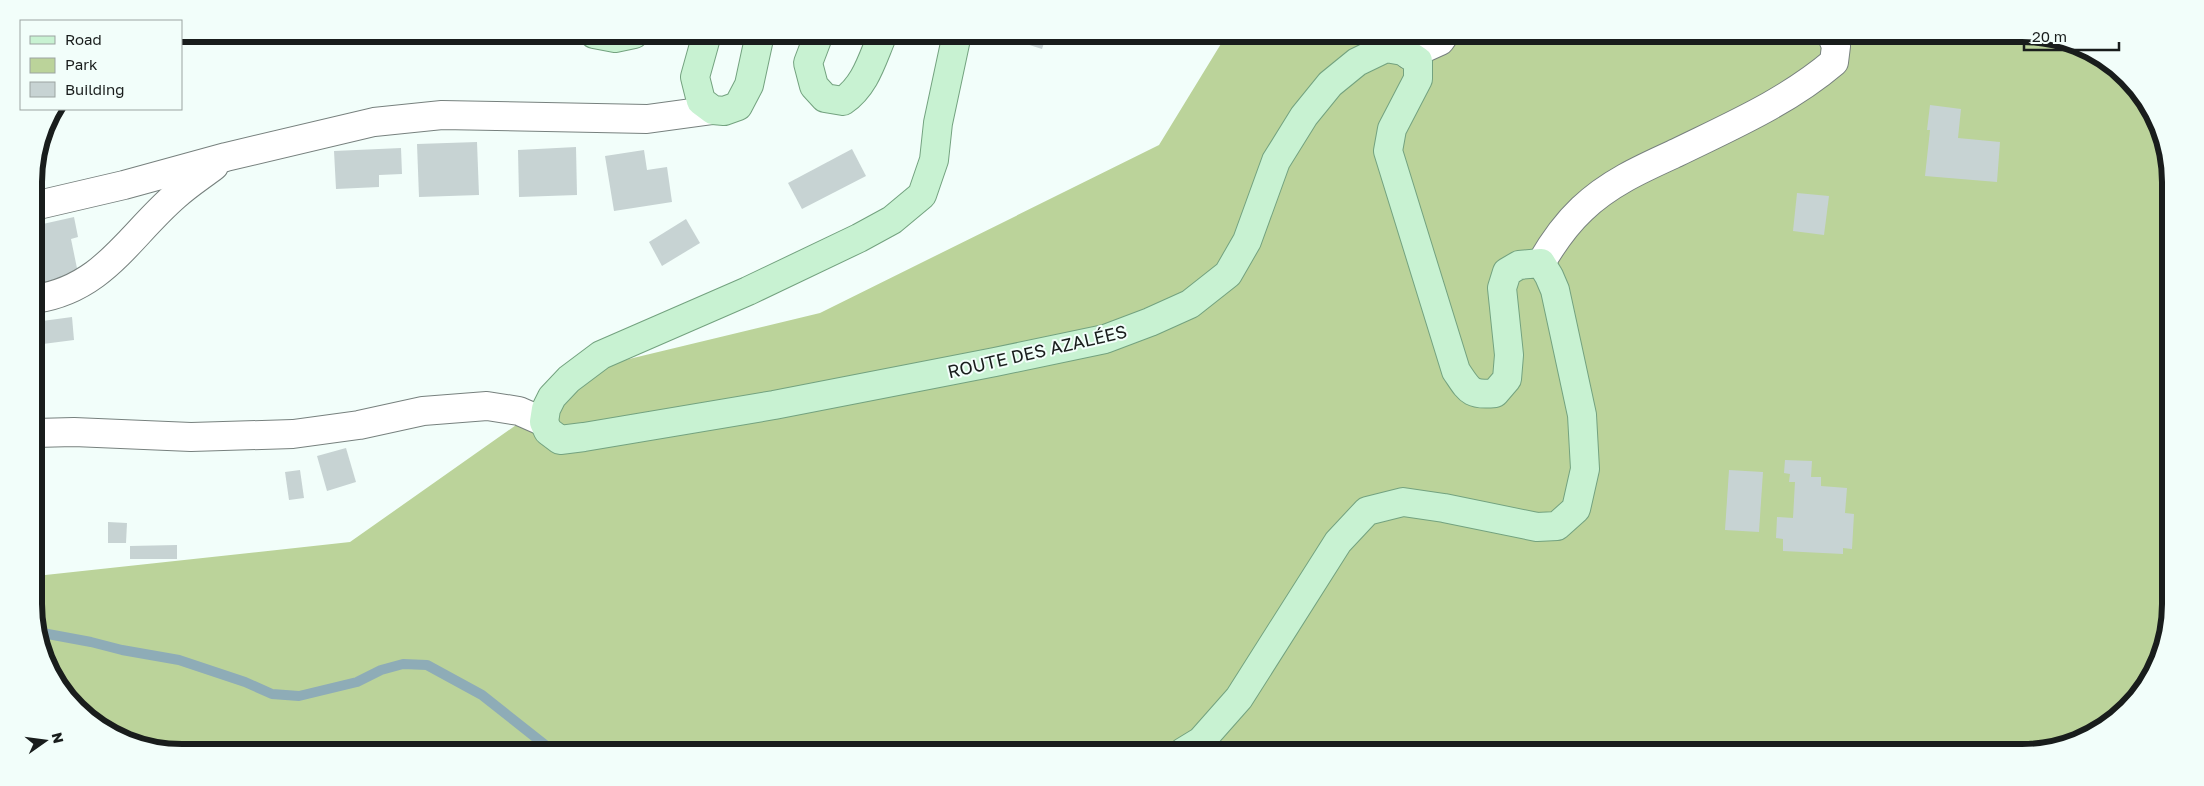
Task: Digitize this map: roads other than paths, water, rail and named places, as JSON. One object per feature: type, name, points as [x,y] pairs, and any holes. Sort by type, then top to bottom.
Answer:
[{"type":"main road","points":[[704,42],[695,77],[701,100],[713,110],[724,111],[738,106],[749,85],[758,42]]},
{"type":"main road","points":[[816,42],[808,63],[814,86],[825,98],[842,101],[855,92],[865,76],[880,42]]},
{"type":"main road","points":[[544,422],[546,409],[552,397],[569,379],[601,355],[748,291],[859,238],[892,220],[922,195],[934,160],[938,123],[955,42]]},
{"type":"main road","name":"ROUTE DES AZALÉES","points":[[544,422],[548,432],[560,440],[593,436],[774,405],[996,362],[1104,339],[1150,322],[1190,304],[1228,274],[1247,241],[1276,161],[1304,116],[1330,84],[1357,62],[1386,48],[1403,51],[1409,55]]},
{"type":"main road","points":[[1196,743],[1239,698],[1338,542],[1367,512],[1403,502],[1444,508],[1537,527],[1557,526],[1576,509],[1585,469],[1582,415],[1555,290],[1541,263],[1519,264],[1507,272],[1502,288],[1509,355],[1507,379],[1495,393],[1481,394],[1470,391],[1456,371],[1388,151],[1392,129],[1418,79],[1418,60],[1409,55]]},
{"type":"street","points":[[1409,55],[1438,42]]},
{"type":"street","points":[[1541,263],[1564,229],[1582,208],[1605,190],[1633,172],[1800,90],[1834,62],[1836,46],[1834,42]]},
{"type":"street","points":[[43,204],[124,185],[226,157],[374,122],[442,115],[647,118],[713,110]]},
{"type":"street","points":[[43,298],[71,288],[110,263],[174,197],[226,157]]},
{"type":"street","points":[[42,433],[74,432],[191,437],[294,434],[359,425],[423,411],[487,406],[520,412],[544,422]]},
{"type":"waterway","points":[[46,634],[179,660],[245,682],[272,694],[299,696],[357,682],[381,670],[403,664],[427,665],[482,695],[544,744]]}]
